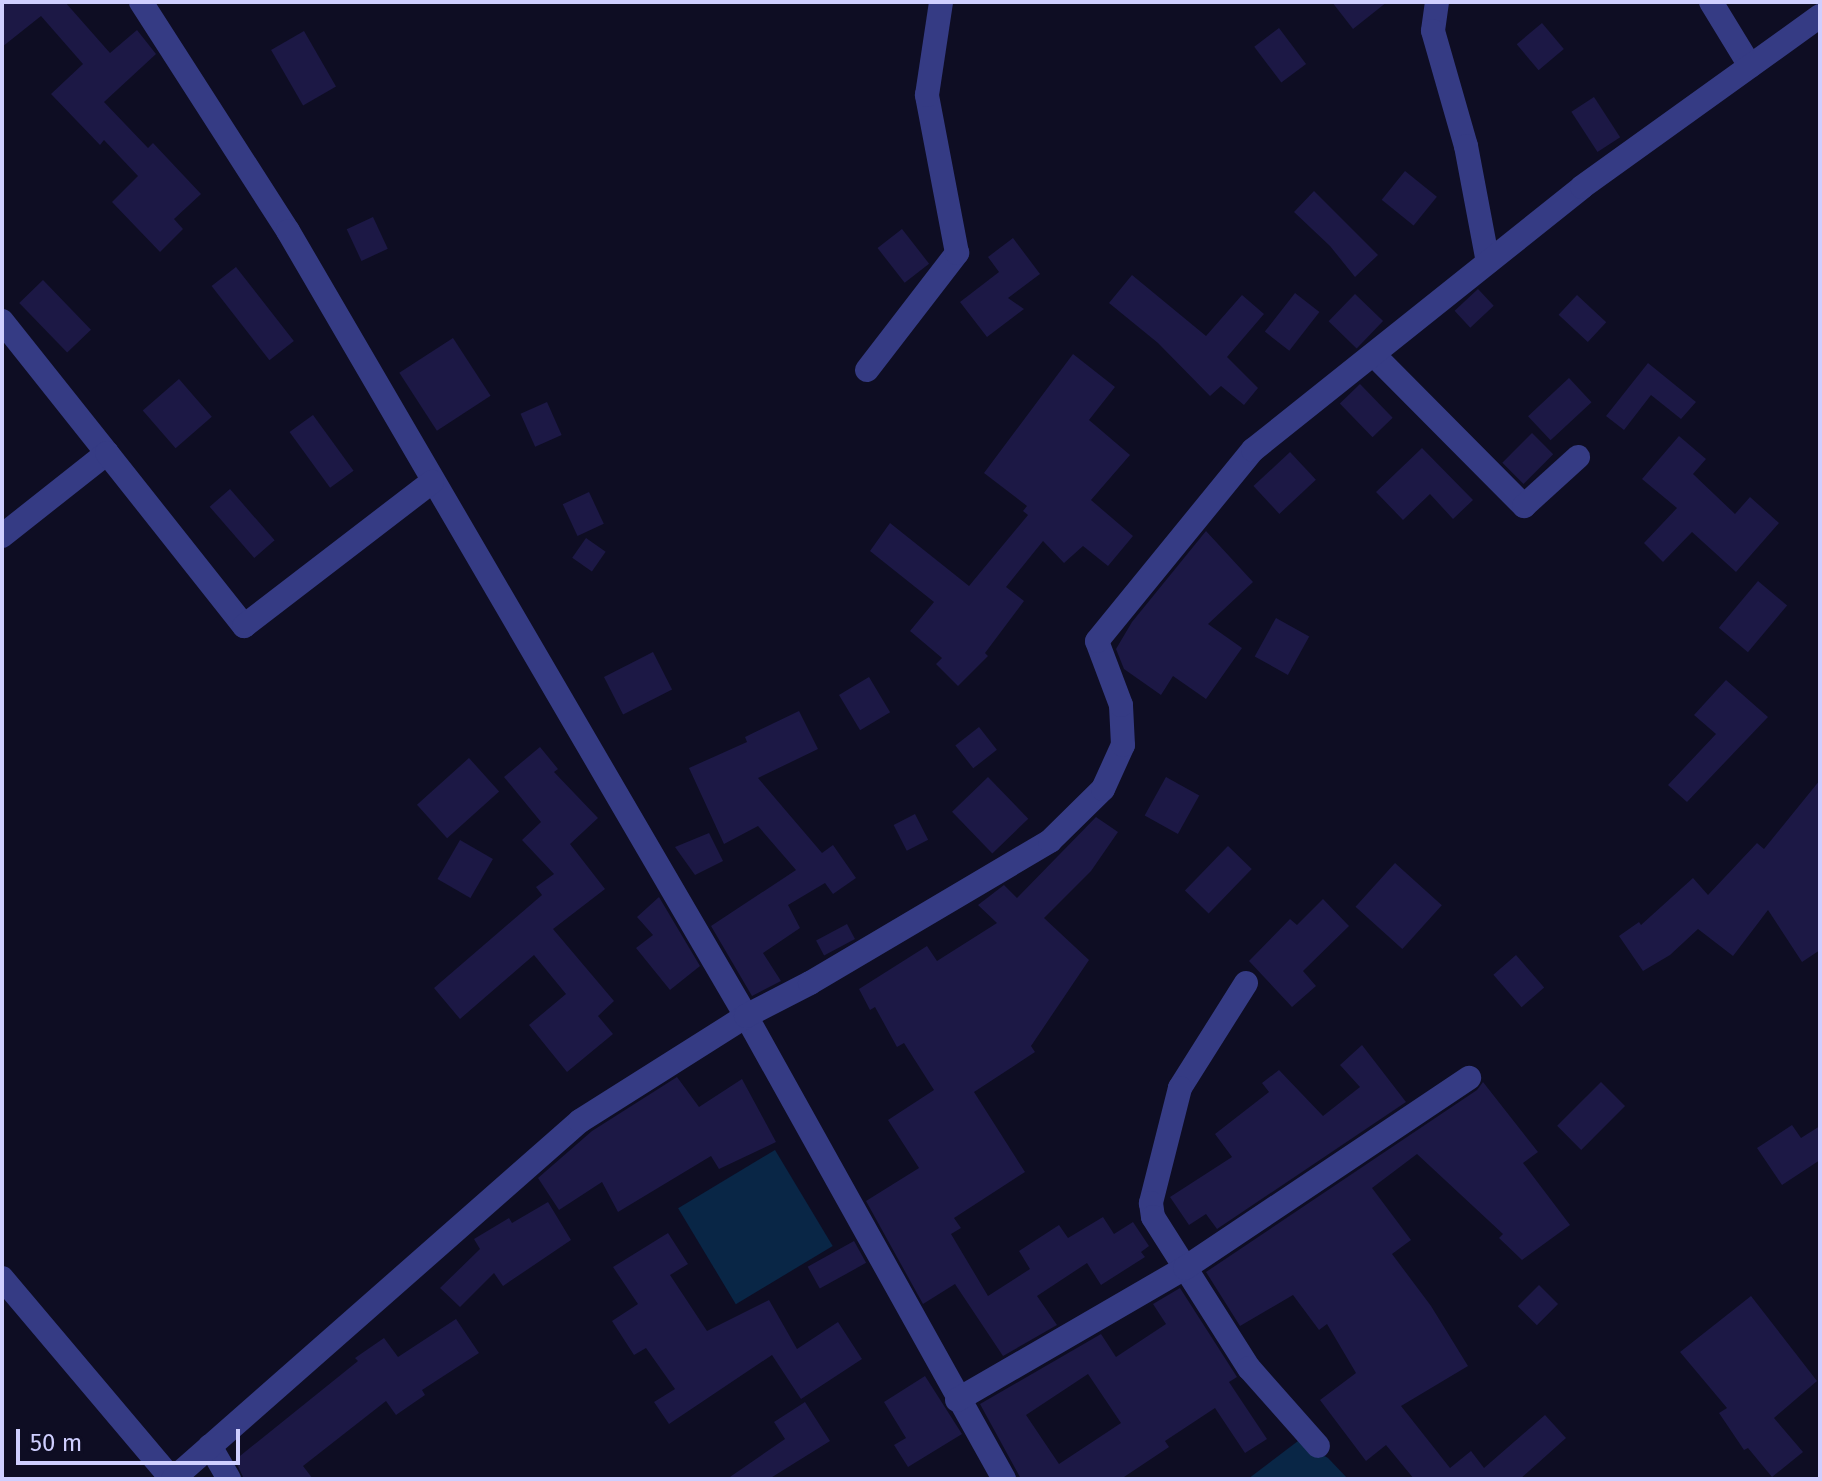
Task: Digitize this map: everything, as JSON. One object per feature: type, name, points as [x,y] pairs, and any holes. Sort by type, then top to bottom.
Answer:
[{"type":"street","points":[[141,2],[288,231],[746,1016],[957,1400],[1004,1479]]},
{"type":"street","points":[[867,370],[957,253],[927,95],[941,2]]},
{"type":"street","points":[[1437,2],[1433,31],[1466,146],[1488,262]]},
{"type":"street","points":[[1711,2],[1750,66]]},
{"type":"street","points":[[2,1278],[173,1479],[580,1121],[746,1016],[810,983],[1050,841],[1103,789],[1123,745],[1121,705],[1097,641],[1253,450],[1582,187],[1820,16]]},
{"type":"street","points":[[2,321],[244,626],[432,482]]},
{"type":"street","points":[[1374,355],[1524,506],[1578,457]]},
{"type":"street","points":[[2,536],[107,453]]},
{"type":"street","points":[[1246,983],[1180,1088],[1153,1194],[1153,1217],[1249,1368],[1318,1446]]},
{"type":"street","points":[[957,1400],[1185,1268],[1469,1078]]},
{"type":"street","points":[[210,1446],[229,1479]]},
{"type":"water","points":[[775,1150],[833,1246],[736,1304],[678,1208]]},
{"type":"water","points":[[1298,1441],[1328,1458],[1348,1479],[1248,1479]]},
{"type":"building","points":[[2,2],[65,2],[110,53],[137,30],[156,54],[104,102],[148,148],[153,143],[201,194],[174,219],[183,229],[160,252],[112,202],[138,176],[104,140],[100,145],[51,94],[83,64],[41,16],[2,47]]},
{"type":"building","points":[[1332,2],[1387,2],[1353,29]]},
{"type":"building","points":[[1542,23],[1564,49],[1539,70],[1517,44]]},
{"type":"building","points":[[1279,28],[1306,64],[1281,83],[1254,47]]},
{"type":"building","points":[[304,31],[336,86],[303,105],[271,50]]},
{"type":"building","points":[[1594,97],[1620,137],[1597,152],[1571,112]]},
{"type":"building","points":[[1405,171],[1437,197],[1414,226],[1382,200]]},
{"type":"building","points":[[1314,191],[1378,255],[1355,277],[1330,246],[1294,212]]},
{"type":"building","points":[[373,217],[388,249],[362,261],[347,229]]},
{"type":"building","points":[[902,229],[929,264],[905,283],[878,248]]},
{"type":"building","points":[[1013,238],[1040,274],[1008,298],[1024,309],[987,337],[960,302],[999,272],[988,257]]},
{"type":"building","points":[[236,267],[294,341],[269,360],[212,286]]},
{"type":"building","points":[[1132,275],[1206,336],[1242,295],[1264,314],[1227,357],[1258,388],[1244,405],[1221,386],[1210,396],[1158,343],[1109,303]]},
{"type":"building","points":[[43,280],[91,330],[67,353],[19,303]]},
{"type":"building","points":[[1478,289],[1494,306],[1470,328],[1455,311]]},
{"type":"building","points":[[1295,293],[1319,312],[1289,351],[1265,332]]},
{"type":"building","points":[[1355,294],[1383,321],[1357,348],[1329,321]]},
{"type":"building","points":[[1577,295],[1606,322],[1588,342],[1559,315]]},
{"type":"building","points":[[453,338],[491,396],[437,431],[399,373]]},
{"type":"building","points":[[1073,354],[1115,387],[1089,420],[1130,455],[1091,500],[1133,536],[1108,566],[1083,546],[1064,563],[1043,541],[1006,587],[1024,601],[985,653],[988,656],[958,686],[936,664],[942,658],[910,631],[934,602],[870,551],[890,523],[969,586],[1028,515],[1023,511],[1027,506],[984,473]]},
{"type":"building","points":[[1648,363],[1696,402],[1681,419],[1651,395],[1624,430],[1606,416]]},
{"type":"building","points":[[1569,378],[1592,402],[1551,440],[1528,416]]},
{"type":"building","points":[[179,379],[212,417],[176,448],[143,410]]},
{"type":"building","points":[[1360,384],[1393,418],[1373,437],[1340,403]]},
{"type":"building","points":[[547,402],[562,435],[535,447],[521,414]]},
{"type":"building","points":[[313,415],[354,471],[330,488],[290,432]]},
{"type":"building","points":[[1532,433],[1553,454],[1524,484],[1502,463]]},
{"type":"building","points":[[1679,436],[1706,459],[1693,474],[1735,514],[1750,497],[1779,523],[1736,572],[1692,532],[1663,562],[1644,543],[1677,508],[1642,479]]},
{"type":"building","points":[[1422,448],[1473,500],[1453,519],[1430,494],[1403,520],[1376,492]]},
{"type":"building","points":[[1290,452],[1316,480],[1279,514],[1253,486]]},
{"type":"building","points":[[230,489],[275,540],[254,558],[210,507]]},
{"type":"building","points":[[589,492],[604,524],[578,536],[563,504]]},
{"type":"building","points":[[1206,531],[1253,582],[1208,624],[1242,648],[1206,699],[1173,676],[1161,695],[1124,669],[1116,649],[1132,622]]},
{"type":"building","points":[[586,538],[606,552],[592,571],[572,558]]},
{"type":"building","points":[[1758,581],[1787,605],[1748,652],[1719,628]]},
{"type":"building","points":[[1276,618],[1309,636],[1288,675],[1255,656]]},
{"type":"building","points":[[653,652],[672,689],[623,714],[604,677]]},
{"type":"building","points":[[869,677],[890,712],[860,730],[839,695]]},
{"type":"building","points":[[1726,680],[1768,717],[1687,802],[1668,785],[1716,734],[1694,715]]},
{"type":"building","points":[[799,711],[818,749],[758,778],[822,853],[833,845],[856,878],[833,894],[825,883],[788,905],[800,928],[763,953],[781,981],[752,996],[711,926],[796,870],[758,826],[724,844],[689,768],[747,742],[745,737]]},
{"type":"building","points":[[979,727],[997,750],[973,768],[955,745]]},
{"type":"building","points":[[540,747],[558,769],[554,772],[598,818],[570,844],[605,889],[553,929],[614,1001],[598,1016],[613,1034],[567,1072],[529,1025],[566,994],[534,955],[460,1019],[434,988],[542,895],[536,887],[554,874],[522,840],[541,822],[504,777]]},
{"type":"building","points":[[469,758],[499,791],[447,838],[417,805]]},
{"type":"building","points":[[988,777],[1028,819],[992,853],[952,812]]},
{"type":"building","points":[[1166,777],[1199,795],[1178,834],[1145,815]]},
{"type":"building","points":[[1820,780],[1820,950],[1802,962],[1768,910],[1733,956],[1698,929],[1670,955],[1643,971],[1619,936],[1639,922],[1641,925],[1693,878],[1708,895],[1757,843],[1764,849]]},
{"type":"building","points":[[915,814],[928,840],[907,851],[894,825]]},
{"type":"building","points":[[1096,817],[1118,832],[1091,871],[1044,918],[1089,960],[1031,1046],[1035,1052],[974,1092],[1025,1172],[954,1218],[961,1228],[951,1234],[988,1296],[1030,1269],[1019,1251],[1059,1225],[1068,1238],[1103,1217],[1114,1234],[1133,1222],[1149,1246],[1141,1252],[1145,1257],[1101,1285],[1087,1263],[1037,1296],[1057,1325],[1003,1356],[955,1284],[923,1304],[866,1201],[919,1168],[888,1120],[934,1090],[904,1043],[897,1047],[875,1007],[870,1010],[859,989],[927,946],[937,961],[997,923],[978,905],[1004,885],[1017,898]]},
{"type":"building","points":[[709,833],[723,861],[695,875],[675,847]]},
{"type":"building","points":[[460,840],[493,859],[470,898],[438,879]]},
{"type":"building","points":[[1228,846],[1252,869],[1209,914],[1185,891]]},
{"type":"building","points":[[1395,863],[1442,905],[1402,949],[1356,907]]},
{"type":"building","points":[[659,897],[700,966],[670,990],[636,948],[653,935],[637,917]]},
{"type":"building","points":[[1323,899],[1349,926],[1303,971],[1316,986],[1292,1007],[1249,961],[1290,919],[1297,925]]},
{"type":"building","points":[[847,924],[855,939],[824,955],[816,940]]},
{"type":"building","points":[[1516,955],[1544,987],[1522,1007],[1493,975]]},
{"type":"building","points":[[1362,1045],[1406,1102],[1217,1229],[1206,1214],[1189,1225],[1170,1197],[1232,1157],[1215,1134],[1269,1092],[1262,1083],[1279,1070],[1323,1116],[1360,1087],[1340,1065]]},
{"type":"building","points":[[677,1077],[699,1107],[742,1079],[776,1142],[719,1169],[711,1156],[618,1212],[602,1182],[559,1210],[538,1178],[592,1131]]},
{"type":"building","points":[[1483,1082],[1538,1152],[1523,1163],[1570,1225],[1522,1260],[1499,1238],[1503,1234],[1417,1154],[1372,1188],[1411,1240],[1392,1254],[1431,1306],[1468,1366],[1401,1406],[1450,1468],[1471,1451],[1484,1468],[1545,1415],[1566,1438],[1520,1479],[1414,1479],[1386,1445],[1366,1461],[1320,1400],[1356,1373],[1327,1324],[1319,1330],[1293,1295],[1240,1326],[1206,1272],[1477,1090]]},
{"type":"building","points":[[1601,1082],[1625,1106],[1581,1150],[1557,1126]]},
{"type":"building","points":[[1792,1125],[1801,1138],[1820,1126],[1820,1160],[1782,1185],[1757,1148]]},
{"type":"building","points":[[548,1202],[571,1240],[503,1286],[494,1273],[460,1307],[440,1288],[480,1249],[474,1239],[509,1218],[512,1223]]},
{"type":"building","points":[[668,1233],[688,1264],[670,1275],[707,1331],[769,1300],[797,1349],[838,1322],[862,1359],[801,1399],[772,1355],[669,1424],[654,1402],[675,1389],[646,1348],[634,1355],[612,1321],[638,1304],[613,1267]]},
{"type":"building","points":[[854,1241],[866,1263],[820,1289],[808,1267]]},
{"type":"building","points":[[1539,1285],[1558,1304],[1537,1325],[1518,1306]]},
{"type":"building","points":[[1180,1288],[1237,1377],[1229,1382],[1267,1439],[1245,1453],[1215,1408],[1165,1441],[1169,1447],[1121,1479],[1021,1479],[980,1404],[1101,1334],[1116,1357],[1166,1324],[1153,1304]],"holes":[[[1088,1374],[1121,1423],[1059,1464],[1026,1415]]]},
{"type":"building","points":[[1751,1296],[1817,1381],[1774,1418],[1803,1452],[1772,1477],[1748,1448],[1744,1450],[1719,1413],[1727,1408],[1680,1352]]},
{"type":"building","points":[[456,1319],[479,1353],[422,1390],[425,1395],[396,1415],[386,1401],[303,1466],[313,1479],[244,1479],[235,1460],[358,1361],[355,1358],[384,1338],[398,1357]]},
{"type":"building","points":[[925,1376],[962,1434],[908,1467],[894,1445],[906,1438],[884,1402]]},
{"type":"building","points":[[805,1402],[830,1441],[769,1479],[727,1479],[785,1439],[774,1422]]}]
